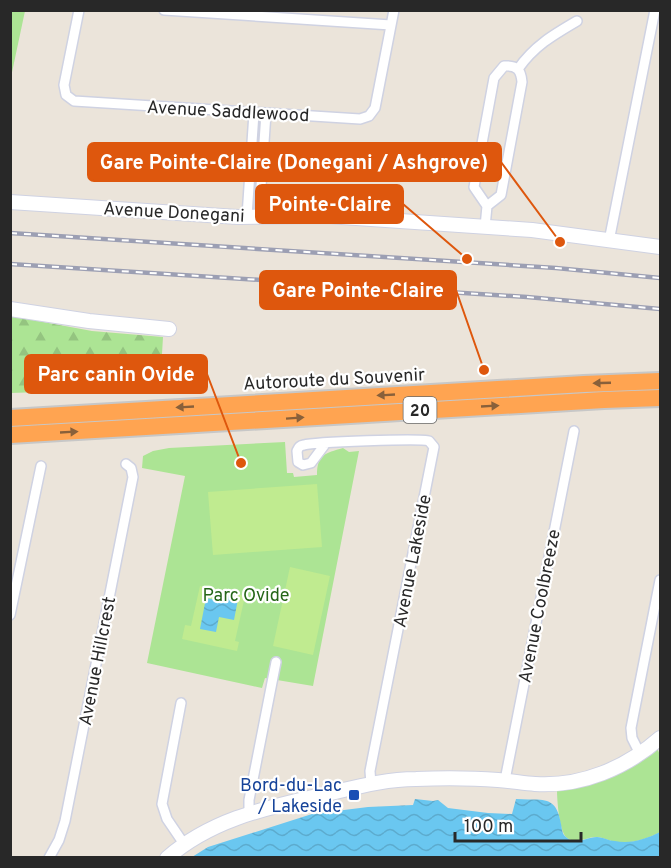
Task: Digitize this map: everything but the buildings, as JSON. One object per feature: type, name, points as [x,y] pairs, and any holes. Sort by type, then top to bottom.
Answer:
[{"type":"highway","name":"Autoroute du Souvenir","points":[[10,418],[572,384],[660,381]]},
{"type":"highway","name":"Autoroute du Souvenir","points":[[10,435],[660,398]]},
{"type":"street","name":"Avenue Saddlewood","points":[[79,10],[64,85],[66,95],[74,101],[360,119],[369,116],[375,108],[394,10]]},
{"type":"street","points":[[164,10],[391,25]]},
{"type":"street","points":[[609,241],[656,10]]},
{"type":"street","points":[[518,69],[532,50],[544,40],[577,21]]},
{"type":"street","points":[[485,227],[487,206],[474,187],[494,78],[504,66],[509,66],[521,72],[522,82],[501,195],[487,206]]},
{"type":"street","points":[[253,216],[254,112]]},
{"type":"street","points":[[253,216],[266,113]]},
{"type":"street","name":"Avenue Donegani","points":[[10,202],[253,216],[327,216],[556,232],[660,247]]},
{"type":"street","points":[[10,309],[169,329]]},
{"type":"street","name":"Avenue Coolbreeze","points":[[505,780],[574,431]]},
{"type":"street","name":"Avenue Lakeside","points":[[326,443],[420,439],[429,441],[434,447],[370,771],[371,784]]},
{"type":"street","name":"Avenue Hillcrest","points":[[49,858],[59,840],[66,813],[133,477],[131,468],[126,464]]},
{"type":"street","points":[[10,615],[41,466]]},
{"type":"street","points":[[640,754],[630,733],[660,580]]},
{"type":"street","points":[[249,813],[249,800],[276,662]]},
{"type":"street","points":[[181,703],[162,804],[167,819],[184,844]]},
{"type":"street","points":[[167,858],[184,844],[214,826],[249,813],[371,784],[412,779],[505,780],[542,784],[590,777],[615,768],[640,754],[660,738]]},
{"type":"green space","points":[[10,11],[25,11],[11,77]]},
{"type":"green space","points":[[11,316],[92,331],[163,337],[160,388],[11,393]]},
{"type":"green space","name":"Parc Ovide","points":[[285,442],[287,473],[293,473],[294,477],[317,475],[320,459],[331,452],[343,448],[349,452],[359,451],[313,686],[265,678],[262,688],[147,663],[185,476],[142,468],[143,456],[153,451],[169,448]]},
{"type":"green space","points":[[317,484],[322,547],[213,555],[208,492]]},
{"type":"green space","points":[[290,567],[330,576],[313,655],[273,646]]},
{"type":"green space","points":[[200,586],[245,596],[235,641],[239,642],[237,651],[182,639],[185,625],[191,626]]},
{"type":"green space","points":[[657,748],[660,755],[660,832],[633,842],[616,842],[598,837],[575,841],[564,835],[560,822],[557,789]]},
{"type":"water","points":[[223,595],[238,599],[234,620],[219,617],[216,632],[200,629],[206,598],[221,601]]},
{"type":"water","points":[[415,799],[438,800],[448,808],[512,814],[516,799],[546,801],[555,807],[563,833],[570,840],[597,837],[627,842],[644,839],[660,832],[660,857],[192,857],[208,847],[312,814],[368,807],[413,805]]},
{"type":"railway","points":[[10,233],[556,268],[660,278]]},
{"type":"railway","points":[[10,264],[527,297],[660,309]]},
{"type":"place","name":"Gare Pointe-Claire (Donegani / Ashgrove)","points":[[560,242]]},
{"type":"place","name":"Pointe-Claire","points":[[467,259]]},
{"type":"place","name":"Gare Pointe-Claire","points":[[484,370]]},
{"type":"place","name":"Parc canin Ovide","points":[[241,463]]},
{"type":"place","name":"Bord-du-Lac / Lakeside","points":[[354,795]]}]
